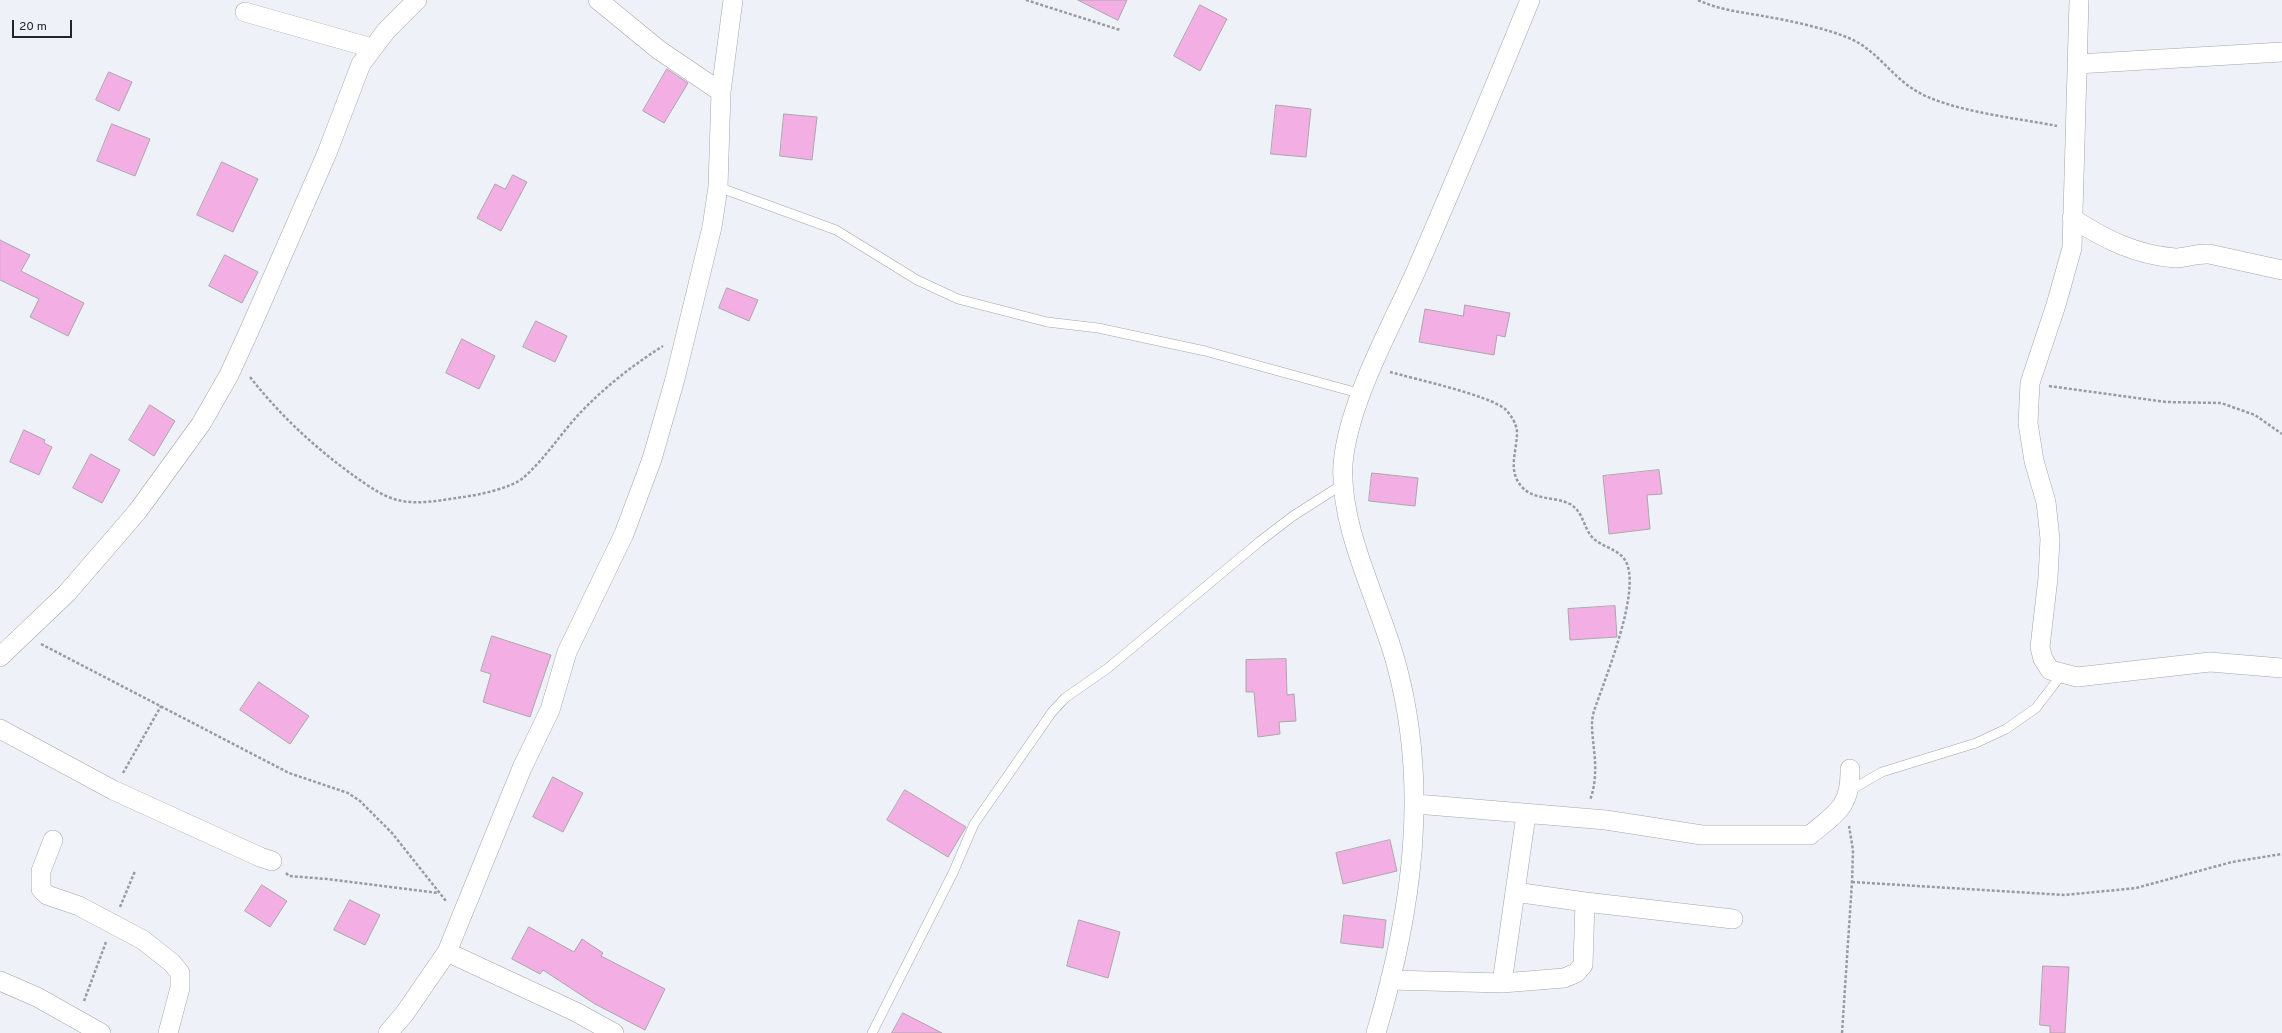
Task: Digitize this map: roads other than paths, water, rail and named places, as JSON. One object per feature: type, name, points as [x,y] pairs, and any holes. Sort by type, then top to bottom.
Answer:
[{"type":"street","points":[[0,657],[67,593],[137,512],[201,424],[237,359],[313,185],[361,64],[372,48],[417,0]]},
{"type":"street","points":[[598,0],[658,50],[721,92]]},
{"type":"street","points":[[388,1033],[448,952],[522,768],[550,710],[567,652],[624,534],[652,460],[712,227],[718,187],[721,92],[733,0]]},
{"type":"street","points":[[1376,1033],[1397,952],[1411,866],[1416,804],[1412,736],[1396,663],[1353,533],[1344,495],[1347,437],[1372,366],[1463,163],[1530,0]]},
{"type":"street","points":[[2080,0],[2072,248],[2030,384],[2028,423],[2034,460],[2046,502],[2050,539],[2040,647],[2043,659],[2050,670],[2062,674],[2089,676],[2210,662],[2282,668]]},
{"type":"street","points":[[245,12],[372,48]]},
{"type":"street","points":[[2077,64],[2282,52]]},
{"type":"street","points":[[2072,218],[2110,241],[2143,254],[2177,258],[2199,253],[2215,254],[2282,270]]},
{"type":"street","points":[[0,729],[113,790],[260,858],[272,861]]},
{"type":"street","points":[[1416,804],[1526,815],[1569,816],[1702,835],[1810,836],[1845,800],[1850,785],[1850,769]]},
{"type":"street","points":[[1502,983],[1526,815]]},
{"type":"street","points":[[53,840],[41,870],[41,889],[47,895],[79,906],[112,926],[143,940],[172,963],[180,973],[180,988],[168,1033]]},
{"type":"street","points":[[1515,892],[1733,920]]},
{"type":"street","points":[[1390,980],[1502,983],[1564,978],[1576,973],[1583,965],[1585,902]]},
{"type":"street","points":[[448,952],[576,1012],[614,1033]]},
{"type":"street","points":[[0,981],[37,997],[101,1033]]},
{"type":"lane","points":[[718,187],[836,230],[917,280],[958,299],[1047,322],[1098,328],[1205,351],[1362,394]]},
{"type":"lane","points":[[872,1033],[953,873],[974,824],[1052,712],[1065,698],[1108,668],[1258,542],[1293,516],[1344,484]]},
{"type":"lane","points":[[1845,800],[1882,772],[1976,743],[2006,729],[2036,708],[2062,674]]}]
